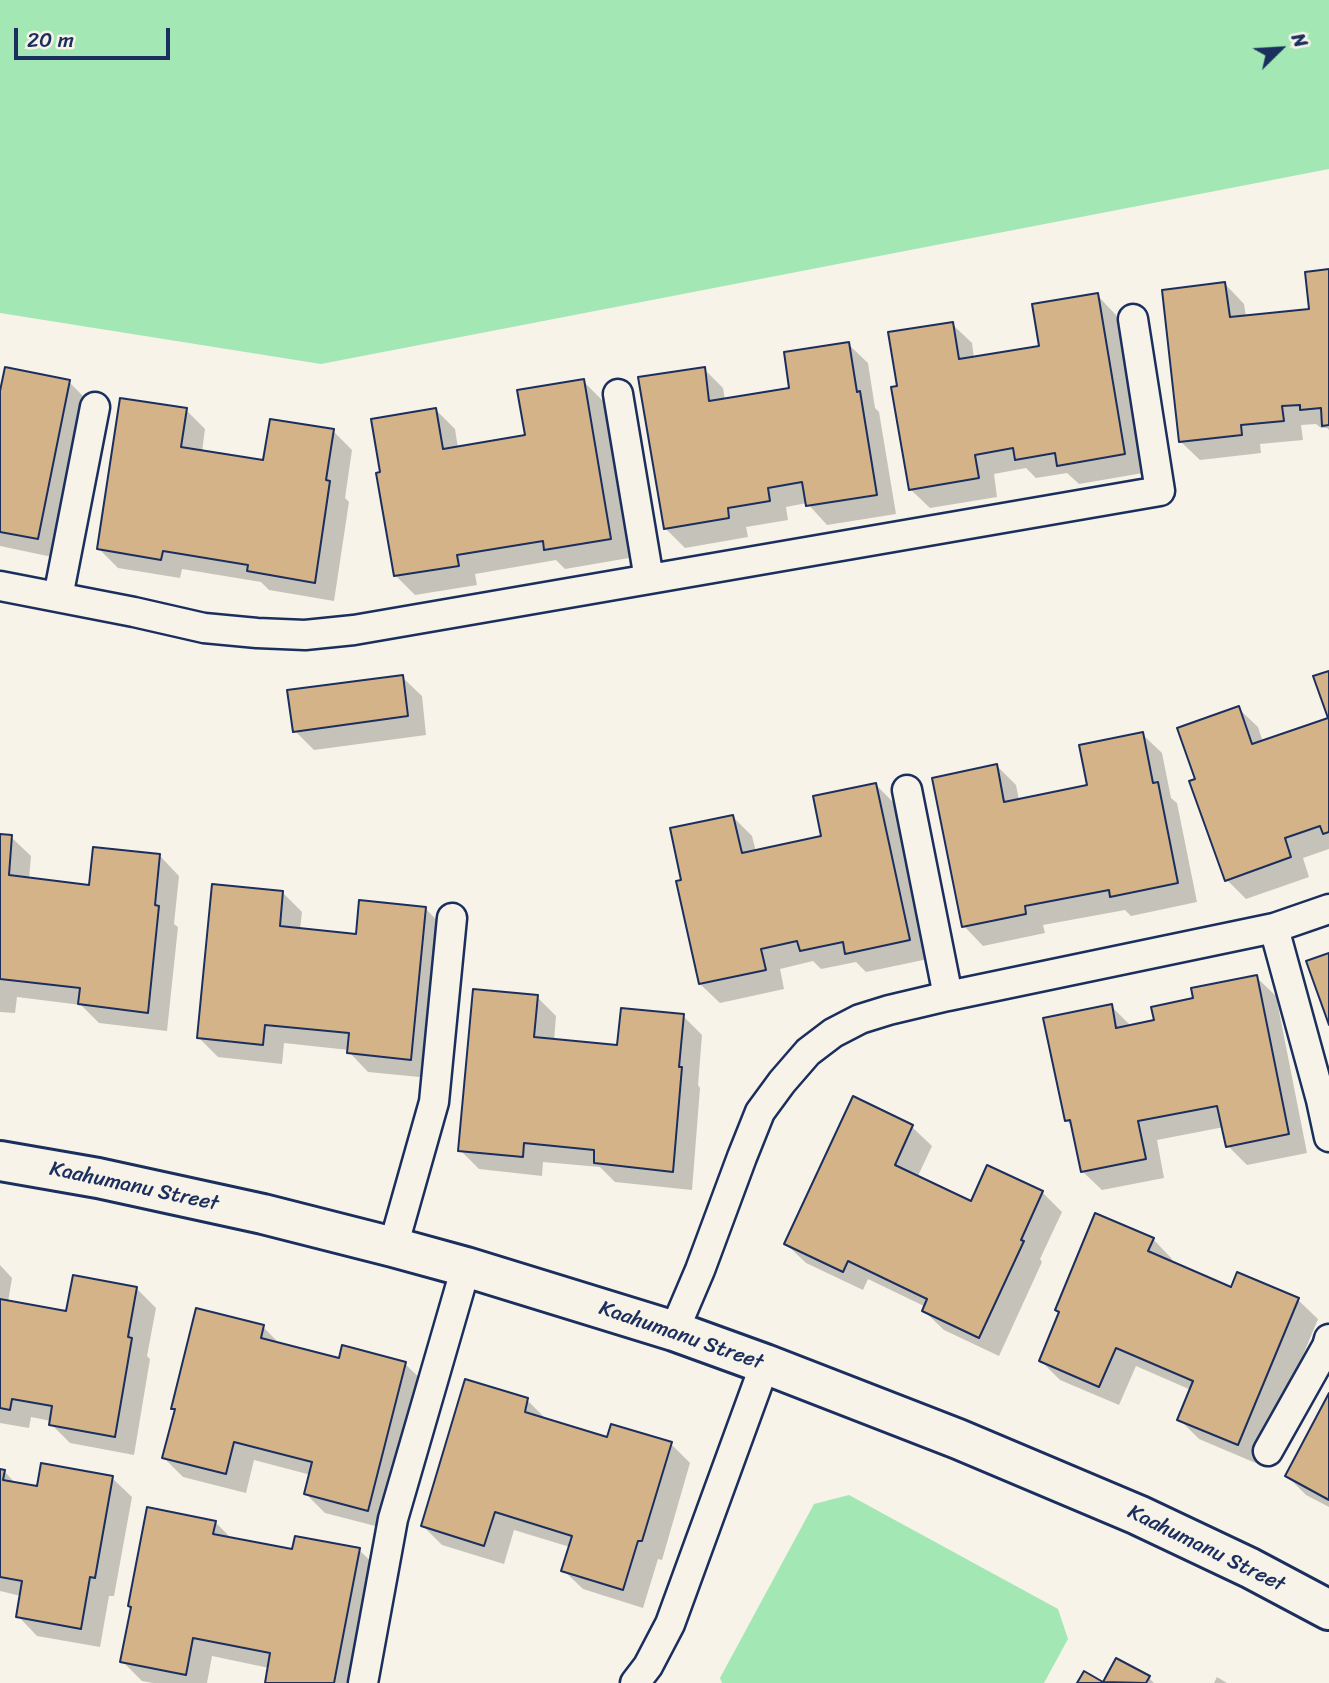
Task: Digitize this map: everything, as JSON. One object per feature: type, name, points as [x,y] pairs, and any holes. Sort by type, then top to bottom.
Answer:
[{"type":"street","name":"Kaahumanu Street","points":[[0,1161],[98,1178],[393,1247],[674,1331],[958,1439],[1138,1515],[1250,1568],[1329,1610]]},
{"type":"lane","points":[[0,586],[204,628],[305,635],[354,630],[1160,491],[1133,319]]},
{"type":"lane","points":[[618,394],[649,579]]},
{"type":"lane","points":[[58,597],[95,407]]},
{"type":"lane","points":[[907,790],[948,996]]},
{"type":"lane","points":[[674,1331],[760,1112],[808,1052],[833,1033],[860,1019],[889,1010],[1274,928],[1329,909]]},
{"type":"lane","points":[[393,1247],[434,1102],[452,918]]},
{"type":"lane","points":[[1274,928],[1329,1137]]},
{"type":"lane","points":[[363,1683],[393,1519],[466,1267]]},
{"type":"lane","points":[[1268,1451],[1329,1339]]},
{"type":"lane","points":[[635,1683],[648,1666],[670,1624],[765,1364]]},
{"type":"green space","points":[[0,0],[1329,0],[1329,169],[321,364],[0,313]]},
{"type":"green space","points":[[849,1495],[1058,1609],[1068,1639],[1044,1683],[722,1683],[720,1678],[814,1504]]},
{"type":"building","points":[[1329,269],[1329,425],[1322,426],[1321,408],[1300,410],[1300,405],[1282,406],[1284,421],[1241,425],[1242,435],[1179,442],[1162,290],[1225,282],[1230,317],[1309,309],[1305,272]]},
{"type":"building","points":[[1098,293],[1125,454],[1057,466],[1055,453],[1015,460],[1013,448],[975,455],[979,478],[909,490],[891,387],[897,386],[888,332],[953,322],[959,359],[1039,346],[1032,304]]},
{"type":"building","points":[[849,342],[877,495],[806,506],[802,482],[768,488],[770,501],[728,508],[729,518],[664,529],[638,377],[705,367],[709,401],[789,388],[784,352]]},
{"type":"building","points":[[5,367],[70,380],[38,539],[0,532],[0,391]]},
{"type":"building","points":[[584,379],[611,539],[544,550],[543,541],[457,555],[459,566],[394,576],[376,473],[380,472],[371,419],[436,408],[443,449],[525,435],[517,390]]},
{"type":"building","points":[[120,398],[187,408],[181,447],[263,460],[270,419],[334,429],[326,480],[330,481],[315,583],[247,571],[248,565],[163,551],[161,560],[97,549]]},
{"type":"building","points":[[1329,671],[1329,832],[1323,834],[1320,826],[1285,838],[1291,857],[1225,881],[1189,781],[1195,779],[1177,728],[1239,706],[1252,744],[1328,718],[1313,676]]},
{"type":"building","points":[[403,675],[408,716],[293,732],[287,690]]},
{"type":"building","points":[[1143,732],[1153,783],[1158,782],[1178,883],[1110,897],[1109,890],[1025,906],[1026,914],[962,927],[932,778],[997,764],[1004,802],[1087,785],[1079,745]]},
{"type":"building","points":[[876,783],[910,940],[845,954],[843,942],[800,951],[797,941],[761,949],[766,970],[699,984],[676,881],[681,880],[670,828],[733,815],[742,853],[821,836],[813,796]]},
{"type":"building","points":[[0,834],[12,835],[9,875],[89,885],[93,847],[160,854],[155,905],[159,906],[148,1013],[78,1004],[80,988],[0,979]]},
{"type":"building","points":[[212,884],[283,891],[280,926],[356,934],[359,900],[426,907],[411,1060],[347,1053],[349,1033],[265,1025],[263,1045],[197,1038]]},
{"type":"building","points":[[1329,953],[1329,1025],[1306,961]]},
{"type":"building","points":[[1257,975],[1289,1134],[1226,1147],[1217,1106],[1138,1121],[1146,1159],[1081,1172],[1070,1120],[1065,1121],[1043,1018],[1112,1004],[1116,1028],[1154,1020],[1151,1007],[1193,998],[1191,988]]},
{"type":"building","points":[[473,989],[538,995],[534,1037],[617,1045],[621,1008],[684,1014],[673,1172],[594,1163],[594,1150],[524,1143],[523,1157],[458,1151]]},
{"type":"building","points":[[853,1096],[913,1125],[895,1165],[971,1201],[987,1165],[1043,1191],[1021,1240],[1024,1241],[979,1338],[922,1311],[927,1299],[848,1261],[843,1272],[784,1244]]},
{"type":"building","points":[[1095,1213],[1154,1238],[1148,1251],[1231,1287],[1237,1272],[1299,1298],[1238,1445],[1177,1420],[1193,1381],[1116,1348],[1099,1387],[1039,1361],[1059,1312],[1055,1310]]},
{"type":"building","points":[[73,1275],[137,1287],[128,1337],[132,1338],[115,1437],[49,1425],[52,1406],[12,1399],[10,1410],[0,1408],[0,1299],[66,1311]]},
{"type":"building","points":[[196,1308],[264,1325],[261,1338],[339,1358],[342,1345],[406,1362],[368,1511],[304,1494],[312,1462],[234,1442],[226,1474],[162,1458]]},
{"type":"building","points":[[465,1379],[528,1398],[525,1412],[607,1437],[611,1424],[672,1442],[642,1541],[638,1541],[623,1590],[561,1571],[572,1536],[495,1512],[484,1546],[421,1526]]},
{"type":"building","points":[[1329,1393],[1329,1500],[1285,1476]]},
{"type":"building","points":[[41,1463],[113,1476],[95,1578],[90,1577],[81,1629],[16,1617],[22,1581],[0,1577],[0,1469],[5,1470],[3,1480],[37,1486]]},
{"type":"building","points":[[147,1507],[216,1521],[213,1534],[292,1549],[295,1536],[360,1548],[334,1683],[265,1683],[270,1653],[193,1638],[186,1675],[120,1662]]},
{"type":"building","points":[[1116,1658],[1150,1676],[1146,1683],[1103,1682]]},
{"type":"building","points":[[1084,1671],[1103,1682],[1105,1683],[1077,1683]]}]
